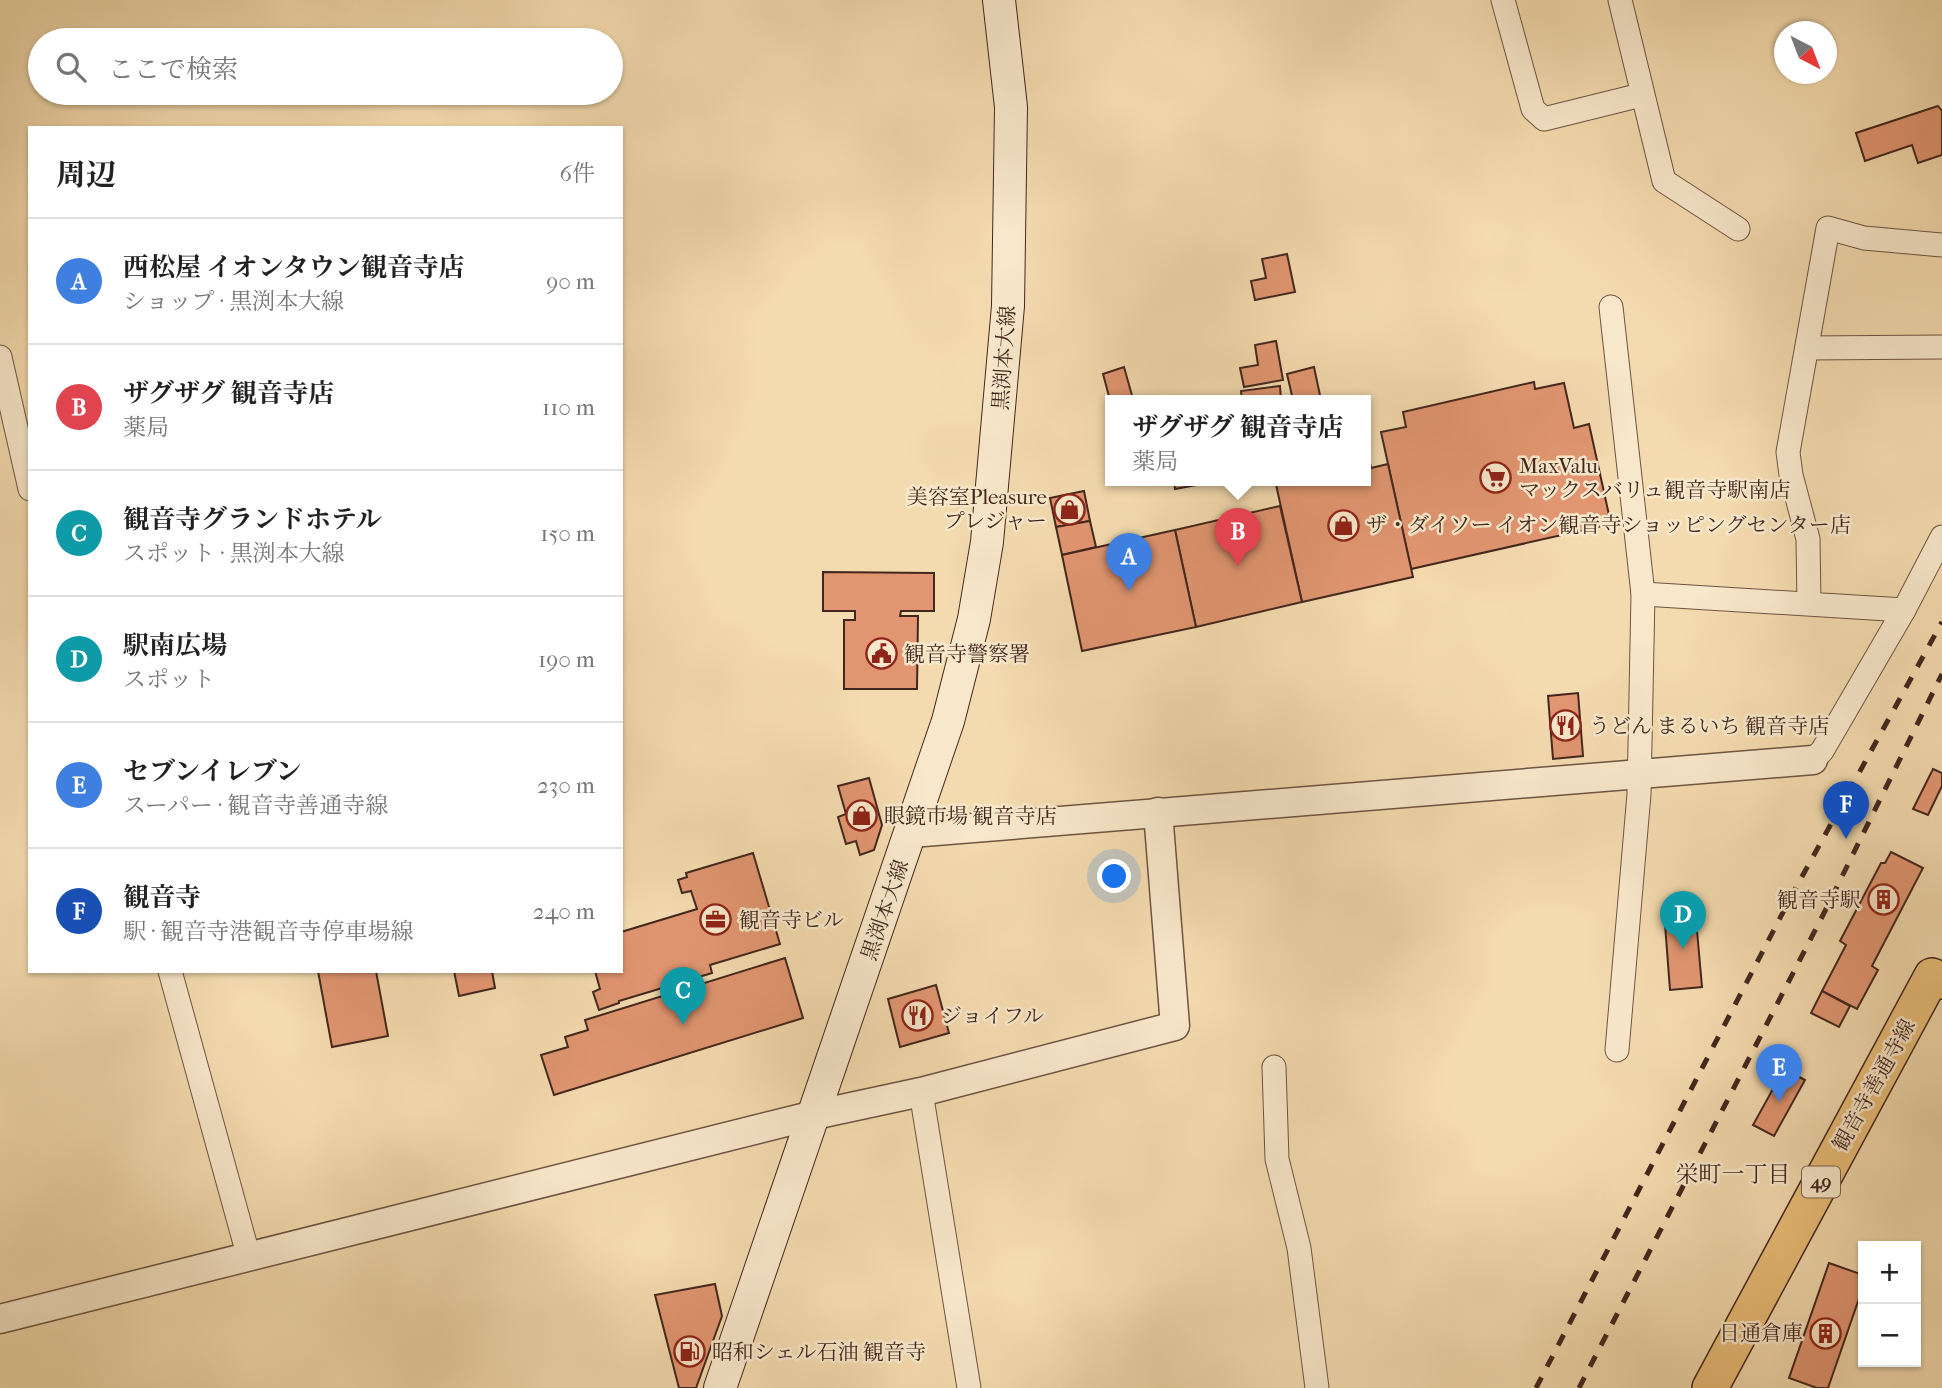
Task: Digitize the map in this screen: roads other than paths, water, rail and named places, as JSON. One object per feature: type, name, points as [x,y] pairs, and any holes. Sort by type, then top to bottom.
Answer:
[{"type":"main road","name":"黒渕本大線","points":[[720,1388],[948,721],[974,619],[997,450],[1008,306],[1011,107],[999,0]]},
{"type":"main road","name":"観音寺善通寺線","points":[[1710,1388],[1938,971]]},
{"type":"street","points":[[1503,0],[1533,109],[1544,119],[1641,94]]},
{"type":"street","points":[[1620,0],[1664,181],[1738,229]]},
{"type":"street","points":[[1809,603],[1808,539],[1791,475],[1788,452],[1828,228],[1864,238],[1942,245]]},
{"type":"street","points":[[1611,307],[1643,594],[1639,774],[1617,1050]]},
{"type":"street","points":[[1807,348],[1942,347]]},
{"type":"street","points":[[0,357],[28,480]]},
{"type":"street","points":[[911,833],[1812,760],[1822,751],[1905,610],[1942,537]]},
{"type":"street","points":[[1643,594],[1905,610]]},
{"type":"street","points":[[0,1319],[814,1115],[921,1092],[1175,1026],[1158,812]]},
{"type":"street","points":[[171,973],[249,1258]]},
{"type":"street","points":[[1274,1067],[1277,1159],[1299,1248],[1317,1388]]},
{"type":"street","points":[[921,1092],[969,1388]]},
{"type":"railway","points":[[1536,1388],[1793,893],[1942,622]]},
{"type":"railway","points":[[1579,1388],[1823,915],[1942,674]]},
{"type":"place","name":"MaxValu マックスバリュ観音寺駅南店","points":[[1496,478]]},
{"type":"place","name":"美容室Pleasure プレジャー","points":[[1070,509]]},
{"type":"place","name":"ザ・ダイソー イオン観音寺ショッピングセンター店","points":[[1343,525]]},
{"type":"place","name":"ザグザグ 観音寺店","points":[[1238,566]]},
{"type":"place","name":"西松屋 イオンタウン観音寺店","points":[[1129,591]]},
{"type":"place","name":"観音寺警察署","points":[[881,654]]},
{"type":"place","name":"うどん まるいち 観音寺店","points":[[1566,726]]},
{"type":"place","name":"眼鏡市場 観音寺店","points":[[861,816]]},
{"type":"place","name":"観音寺","points":[[1846,839]]},
{"type":"place","name":"観音寺駅","points":[[1884,900]]},
{"type":"place","name":"観音寺ビル","points":[[716,920]]},
{"type":"place","name":"駅南広場","points":[[1683,949]]},
{"type":"place","name":"ジョイフル","points":[[918,1016]]},
{"type":"place","name":"観音寺グランドホテル","points":[[683,1025]]},
{"type":"place","name":"セブンイレブン","points":[[1779,1102]]},
{"type":"place","name":"日通倉庫","points":[[1826,1333]]},
{"type":"place","name":"昭和シェル石油 観音寺","points":[[689,1352]]},
{"type":"district","name":"栄町一丁目","points":[[1733,1174]]}]
